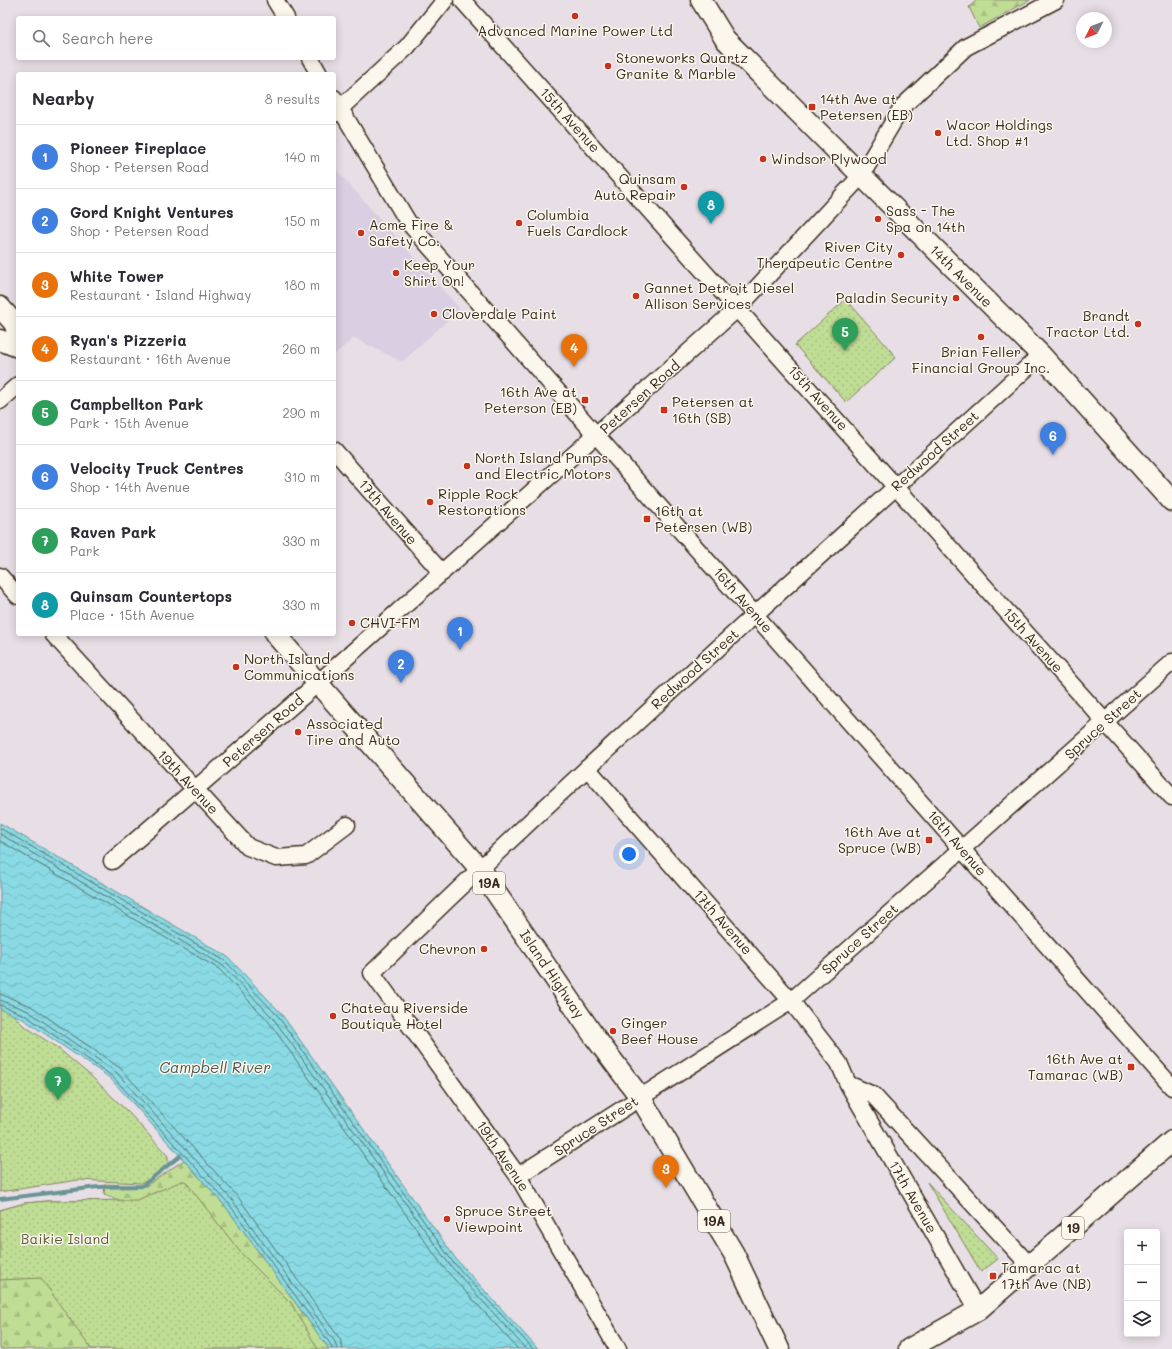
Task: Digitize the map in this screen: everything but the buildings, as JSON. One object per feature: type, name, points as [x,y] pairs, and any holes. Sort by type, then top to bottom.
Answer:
[{"type":"main road","name":"14th Avenue","points":[[701,0],[725,39],[1041,355],[1172,501]]},
{"type":"main road","points":[[0,307],[14,323],[16,328]]},
{"type":"main road","points":[[0,340],[16,346]]},
{"type":"main road","name":"Island Highway","points":[[277,636],[479,868],[594,1036],[640,1097],[734,1254],[779,1349]]},
{"type":"main road","name":"19","points":[[909,1349],[978,1310],[1172,1141]]},
{"type":"street","points":[[275,0],[285,16]]},
{"type":"street","points":[[336,107],[407,47],[445,0]]},
{"type":"street","name":"15th Avenue","points":[[462,0],[738,308],[1172,797]]},
{"type":"street","name":"Petersen Road","points":[[112,861],[318,683],[738,308],[861,176],[902,107],[966,47],[1056,0]]},
{"type":"street","points":[[311,60],[318,72]]},
{"type":"street","name":"16th Avenue","points":[[336,107],[408,222],[1172,1087]]},
{"type":"street","name":"Redwood Street","points":[[372,973],[479,868],[587,768],[1041,355]]},
{"type":"street","points":[[0,401],[16,386]]},
{"type":"street","name":"17th Avenue","points":[[336,452],[442,573]]},
{"type":"street","points":[[0,576],[16,594]]},
{"type":"street","name":"19th Avenue","points":[[55,636],[248,847],[276,858],[306,856],[347,825]]},
{"type":"street","name":"Spruce Street","points":[[518,1176],[791,1001],[1172,662]]},
{"type":"street","name":"17th Avenue","points":[[587,768],[791,1001],[839,1064],[848,1084],[978,1310]]},
{"type":"street","name":"19th Avenue","points":[[372,973],[518,1176],[618,1349]]},
{"type":"street","points":[[848,1084],[873,1095],[1030,1266]]},
{"type":"shaded area","points":[[336,169],[460,309],[402,362],[354,338],[336,353]]},
{"type":"green space","points":[[977,0],[1030,0],[979,28],[969,7]]},
{"type":"green space","points":[[846,299],[896,357],[846,402],[795,345]]},
{"type":"green space","points":[[0,1002],[23,1025],[59,1049],[92,1077],[129,1113],[168,1156],[168,1163],[149,1180],[141,1183],[78,1180],[0,1192]]},
{"type":"green space","name":"Baikie Island","points":[[184,1160],[226,1207],[329,1349],[0,1349],[0,1210],[25,1203],[47,1201],[121,1201],[104,1194],[105,1184],[146,1186]]},
{"type":"green space","name":"Baikie Island","points":[[185,1181],[241,1253],[291,1303],[318,1349],[91,1349],[41,1278],[0,1280],[0,1210],[25,1203],[47,1201],[137,1200]]},
{"type":"green space","points":[[927,1182],[998,1259],[981,1272]]},
{"type":"water","name":"Campbell River","points":[[0,823],[228,957],[280,1012],[456,1259],[538,1349],[329,1349],[226,1207],[110,1078],[23,1019],[0,1009]]},
{"type":"waterway","points":[[0,1199],[98,1187],[142,1186],[180,1156]]},
{"type":"place","name":"Advanced Marine Power Ltd","points":[[575,16]]},
{"type":"place","name":"Stoneworks Quartz Granite & Marble","points":[[608,66]]},
{"type":"place","name":"14th Ave at Petersen (EB)","points":[[812,107]]},
{"type":"place","name":"Wacor Holdings Ltd. Shop #1","points":[[938,133]]},
{"type":"place","name":"Windsor Plywood","points":[[763,159]]},
{"type":"place","name":"Quinsam Auto Repair","points":[[684,187]]},
{"type":"place","name":"Sass - The Spa on 14th","points":[[878,219]]},
{"type":"place","name":"Columbia Fuels Cardlock","points":[[519,223]]},
{"type":"place","name":"Quinsam Countertops","points":[[711,224]]},
{"type":"place","name":"Acme Fire & Safety Co.","points":[[361,233]]},
{"type":"place","name":"River City Therapeutic Centre","points":[[901,255]]},
{"type":"place","name":"Keep Your Shirt On!","points":[[396,273]]},
{"type":"place","name":"Gannet Detroit Diesel Allison Services","points":[[636,296]]},
{"type":"place","name":"Paladin Security","points":[[956,298]]},
{"type":"place","name":"Cloverdale Paint","points":[[434,314]]},
{"type":"place","name":"Brandt Tractor Ltd.","points":[[1138,324]]},
{"type":"place","name":"Brian Feller Financial Group Inc.","points":[[981,337]]},
{"type":"place","name":"Campbellton Park","points":[[845,351]]},
{"type":"place","name":"Ryan's Pizzeria","points":[[574,367]]},
{"type":"place","name":"16th Ave at Peterson (EB)","points":[[585,400]]},
{"type":"place","name":"Petersen at 16th (SB)","points":[[664,410]]},
{"type":"place","name":"Velocity Truck Centres","points":[[1053,455]]},
{"type":"place","name":"North Island Pumps and Electric Motors","points":[[467,466]]},
{"type":"place","name":"Ripple Rock Restorations","points":[[430,502]]},
{"type":"place","name":"16th at Petersen (WB)","points":[[647,519]]},
{"type":"place","name":"CHVI-FM","points":[[352,623]]},
{"type":"place","name":"Pioneer Fireplace","points":[[460,650]]},
{"type":"place","name":"North Island Communications","points":[[236,667]]},
{"type":"place","name":"Gord Knight Ventures","points":[[401,683]]},
{"type":"place","name":"Associated Tire and Auto","points":[[298,732]]},
{"type":"place","name":"16th Ave at Spruce (WB)","points":[[929,840]]},
{"type":"place","name":"Chevron","points":[[484,949]]},
{"type":"place","name":"Chateau Riverside Boutique Hotel","points":[[333,1016]]},
{"type":"place","name":"Ginger Beef House","points":[[613,1031]]},
{"type":"place","name":"16th Ave at Tamarac (WB)","points":[[1131,1067]]},
{"type":"place","name":"Raven Park","points":[[58,1100]]},
{"type":"place","name":"White Tower","points":[[666,1188]]},
{"type":"place","name":"Spruce Street Viewpoint","points":[[447,1219]]},
{"type":"place","name":"Tamarac at 17th Ave (NB)","points":[[993,1276]]}]
